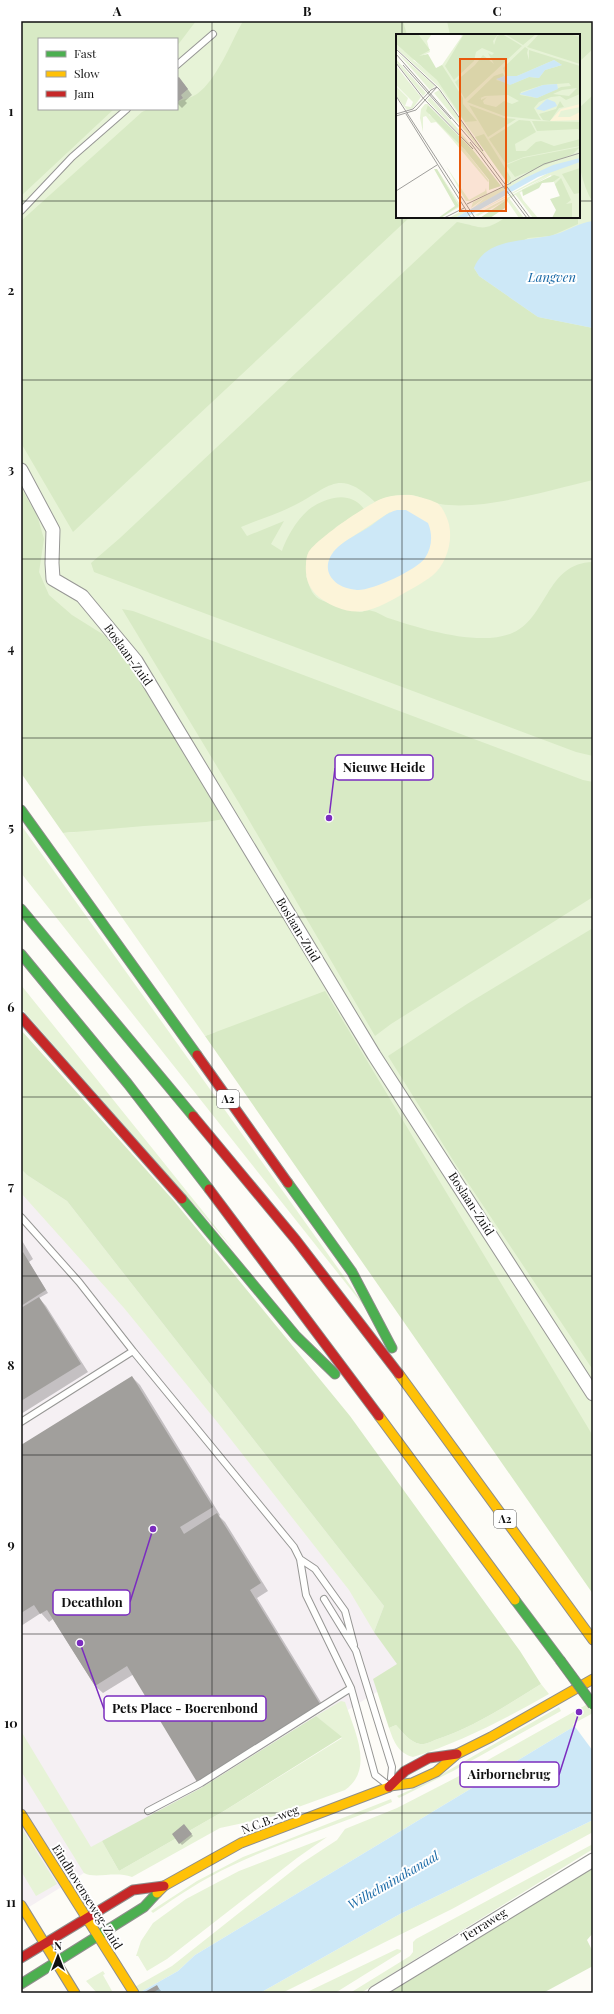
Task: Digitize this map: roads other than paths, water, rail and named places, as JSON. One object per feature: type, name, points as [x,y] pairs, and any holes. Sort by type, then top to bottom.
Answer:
[{"type":"main road","name":"A2","points":[[21,810],[352,1272],[418,1398]]},
{"type":"main road","name":"A2","points":[[21,909],[296,1240],[418,1398],[593,1640]]},
{"type":"main road","points":[[21,954],[128,1084],[264,1260],[593,1705]]},
{"type":"main road","points":[[21,1017],[177,1194],[296,1336],[386,1424]]},
{"type":"main road","name":"N.C.B.-weg","points":[[21,1984],[144,1907],[164,1886],[241,1843],[390,1786],[412,1783],[436,1772],[457,1754],[504,1730],[593,1679]]},
{"type":"main road","name":"N.C.B.-weg","points":[[390,1786],[405,1771],[429,1758],[457,1754]]},
{"type":"main road","name":"Eindhovenseweg-Zuid","points":[[21,1814],[134,1993]]},
{"type":"main road","name":"N.C.B.-weg","points":[[21,1958],[45,1945],[133,1890],[164,1886]]},
{"type":"main road","points":[[21,1905],[55,1963],[75,1993]]},
{"type":"street","name":"Boslaan-Zuid","points":[[21,470],[53,530],[53,579],[82,596],[136,661],[374,1055],[593,1394]]},
{"type":"street","name":"Terraweg","points":[[375,1993],[593,1860]]},
{"type":"lane","points":[[178,64],[213,34]]},
{"type":"lane","points":[[21,211],[72,157],[126,110]]},
{"type":"lane","points":[[21,1217],[79,1282],[133,1351],[294,1547],[300,1559],[306,1595],[351,1688],[375,1775],[390,1786]]},
{"type":"lane","points":[[21,1422],[133,1351]]},
{"type":"lane","points":[[300,1559],[315,1569],[345,1611],[392,1767],[390,1786]]},
{"type":"lane","points":[[324,1599],[356,1651]]},
{"type":"lane","points":[[148,1811],[201,1783],[351,1688]]},
{"type":"water","name":"Langven","points":[[593,221],[593,328],[538,317],[479,276],[474,268],[479,259],[487,251],[496,246],[555,235]]},
{"type":"water","points":[[397,510],[406,510],[428,523],[431,532],[431,541],[425,558],[404,574],[372,587],[357,590],[340,585],[334,581],[328,569],[328,562],[338,547],[386,515]]},
{"type":"water","name":"Wilhelminakanaal","points":[[593,1715],[593,1820],[400,1914],[260,1993],[139,1993],[178,1971],[195,1955]]},
{"type":"place","name":"Nieuwe Heide","points":[[329,818]]},
{"type":"place","name":"Decathlon","points":[[153,1529]]},
{"type":"place","name":"Pets Place - Boerenbond","points":[[80,1643]]},
{"type":"place","name":"Airbornebrug","points":[[579,1712]]}]
